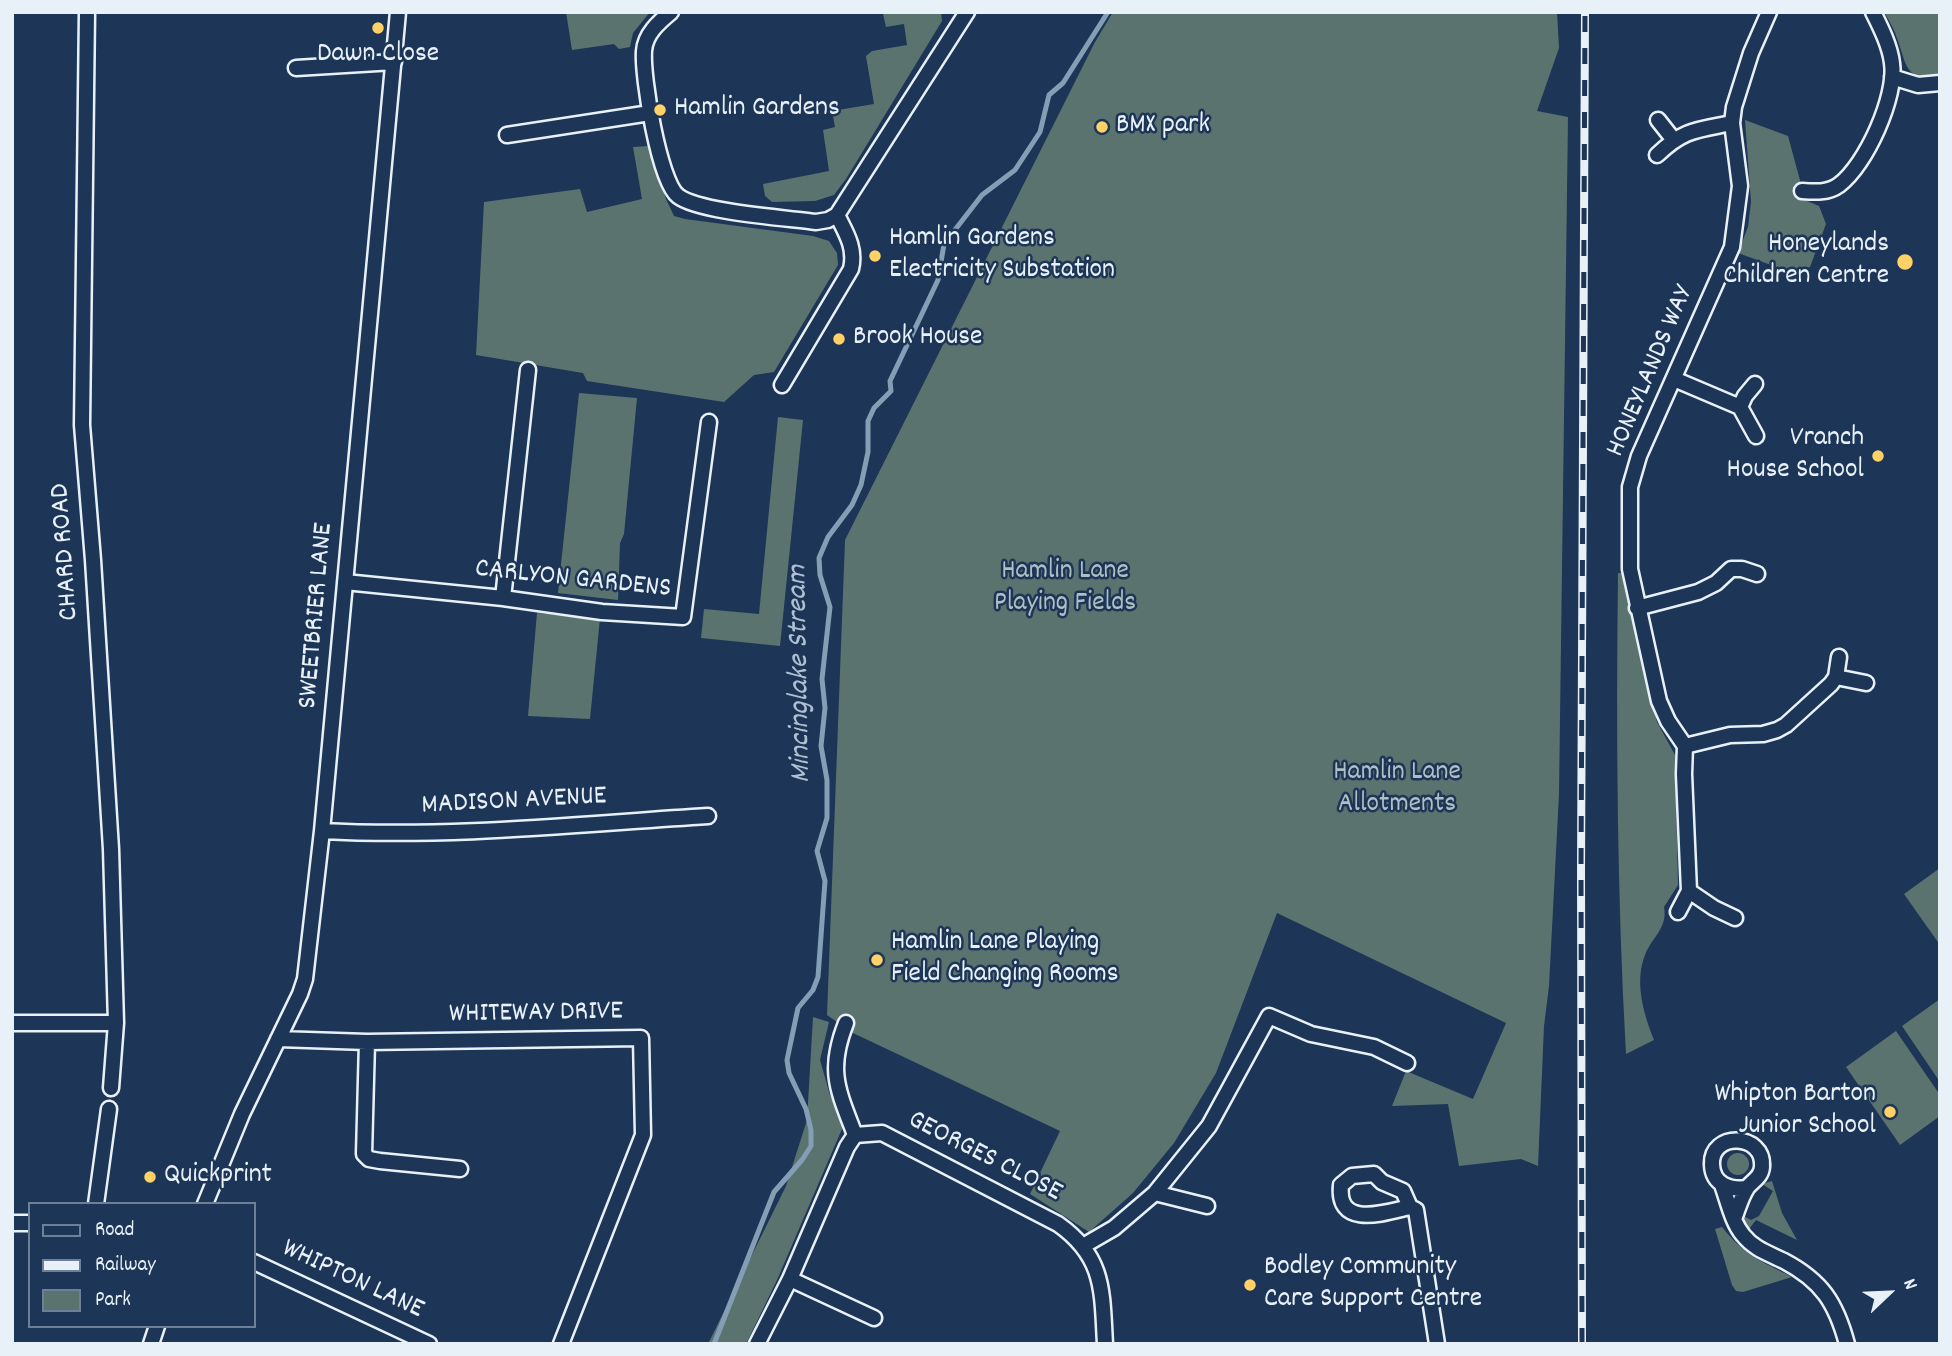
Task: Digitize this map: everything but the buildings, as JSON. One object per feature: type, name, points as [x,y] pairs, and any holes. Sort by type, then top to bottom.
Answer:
[{"type":"street","name":"CHARD ROAD","points":[[87,12],[82,425],[111,849],[116,1023],[111,1088]]},
{"type":"street","name":"SWEETBRIER LANE","points":[[206,1202],[242,1114],[305,979],[312,935],[398,12]]},
{"type":"street","points":[[671,12],[649,34],[644,50],[650,113],[666,174],[676,195],[696,206],[816,222],[837,215],[967,12]]},
{"type":"street","name":"HONEYLANDS WAY","points":[[1685,746],[1668,721],[1659,701],[1637,608],[1630,569],[1630,487],[1639,456],[1732,247],[1740,186],[1732,123],[1737,94],[1769,12]]},
{"type":"street","points":[[1802,191],[1821,192],[1838,186],[1857,166],[1874,136],[1888,98],[1892,62],[1873,12]]},
{"type":"street","points":[[296,68],[394,62]]},
{"type":"street","points":[[1892,77],[1918,85],[1940,83]]},
{"type":"street","points":[[507,135],[650,113]]},
{"type":"street","points":[[1658,120],[1673,139]]},
{"type":"street","points":[[1657,155],[1673,139],[1694,130],[1732,123]]},
{"type":"street","points":[[782,385],[851,269],[852,247],[837,215]]},
{"type":"street","points":[[503,598],[528,370]]},
{"type":"street","points":[[1674,379],[1740,407],[1756,436]]},
{"type":"street","points":[[1740,407],[1755,384]]},
{"type":"street","name":"CARLYON GARDENS","points":[[345,582],[503,598],[603,612],[683,617],[709,422]]},
{"type":"street","points":[[1730,553],[1731,569]]},
{"type":"street","points":[[1637,608],[1698,592],[1716,583],[1731,569],[1742,569],[1757,575]]},
{"type":"street","points":[[1678,912],[1689,891],[1685,746],[1730,735],[1763,734],[1777,730],[1827,690],[1836,677],[1839,657]]},
{"type":"street","points":[[1836,677],[1866,683]]},
{"type":"street","name":"MADISON AVENUE","points":[[322,831],[419,833],[708,816]]},
{"type":"street","points":[[1689,891],[1735,918]]},
{"type":"street","points":[[1105,1344],[1096,1267],[1083,1246],[1114,1228],[1155,1193],[1209,1126],[1269,1016],[1311,1034],[1374,1047],[1407,1063]]},
{"type":"street","points":[[12,1023],[116,1023]]},
{"type":"street","points":[[757,1344],[790,1279],[847,1147],[855,1135],[837,1087],[835,1065],[836,1052],[846,1023]]},
{"type":"street","name":"WHITEWAY DRIVE","points":[[278,1039],[367,1042],[641,1038],[643,1135],[561,1344]]},
{"type":"street","points":[[367,1042],[364,1154],[369,1159],[380,1161],[460,1169]]},
{"type":"street","points":[[96,1202],[109,1109]]},
{"type":"street","name":"GEORGES CLOSE","points":[[855,1135],[882,1133],[1058,1224],[1074,1235],[1083,1246]]},
{"type":"street","points":[[1734,1219],[1747,1188],[1757,1179],[1762,1167],[1760,1154],[1752,1144],[1739,1139],[1726,1141],[1716,1149],[1711,1162],[1713,1175],[1722,1185],[1734,1219],[1741,1233],[1752,1244],[1786,1262],[1819,1285],[1833,1304],[1847,1344]]},
{"type":"street","points":[[1410,1206],[1374,1216],[1354,1213],[1345,1205],[1341,1185],[1352,1176],[1374,1174],[1382,1182],[1403,1191],[1410,1206],[1416,1210],[1437,1344]]},
{"type":"street","points":[[1722,1185],[1734,1190],[1747,1188]]},
{"type":"street","points":[[1155,1193],[1207,1206]]},
{"type":"street","name":"WHIPTON LANE","points":[[256,1263],[429,1344]]},
{"type":"street","points":[[790,1279],[874,1318]]},
{"type":"green space","points":[[566,12],[650,12],[633,33],[630,47],[619,49],[614,44],[572,50]]},
{"type":"green space","points":[[941,12],[942,21],[846,179],[834,195],[815,201],[772,202],[765,196],[763,184],[829,171],[823,130],[835,127],[832,111],[874,104],[866,56],[872,51],[907,45],[904,24],[886,27],[883,14]]},
{"type":"green space","name":"Hamlin Lane Playing Fields","points":[[1113,12],[1557,12],[1559,48],[1537,111],[1568,117],[1559,794],[1538,1166],[1521,1159],[1459,1166],[1448,1104],[1392,1106],[1406,1071],[1473,1099],[1506,1023],[1277,913],[1216,1073],[1174,1143],[1133,1193],[1089,1232],[1030,1194],[1060,1131],[853,1033],[827,1015],[845,540],[1095,42]]},
{"type":"green space","points":[[1884,12],[1940,12],[1940,77],[1928,78],[1913,74]]},
{"type":"green space","points":[[1745,120],[1788,136],[1801,184],[1800,198],[1819,206],[1826,224],[1810,267],[1793,273],[1738,253],[1748,227],[1751,202]]},
{"type":"green space","points":[[649,146],[674,216],[813,236],[829,241],[837,253],[838,265],[774,372],[754,375],[724,402],[587,381],[583,373],[476,355],[484,202],[580,189],[587,212],[642,199],[633,147]]},
{"type":"green space","points":[[579,393],[637,398],[624,534],[620,543],[618,600],[558,593]]},
{"type":"green space","points":[[778,417],[803,420],[780,646],[701,638],[704,609],[759,614]]},
{"type":"green space","points":[[1618,573],[1625,573],[1636,639],[1657,722],[1675,755],[1678,885],[1664,907],[1662,927],[1645,955],[1640,976],[1642,998],[1654,1040],[1626,1054],[1618,814]]},
{"type":"green space","points":[[537,613],[600,618],[590,719],[528,716]]},
{"type":"green space","points":[[1940,868],[1940,945],[1904,894]]},
{"type":"green space","points":[[1940,999],[1940,1082],[1902,1026]]},
{"type":"green space","points":[[813,1017],[829,1022],[820,1060],[830,1095],[845,1122],[777,1280],[746,1344],[708,1344],[786,1186],[807,1120]]},
{"type":"green space","points":[[1896,1031],[1940,1095],[1940,1116],[1900,1145],[1846,1067]]},
{"type":"green space","points":[[1738,1153],[1746,1156],[1749,1164],[1746,1172],[1738,1175],[1730,1172],[1727,1164],[1730,1156]]},
{"type":"green space","points":[[1772,1181],[1782,1213],[1797,1240],[1756,1220],[1749,1229],[1742,1215],[1751,1220],[1759,1216],[1773,1191],[1762,1184]]},
{"type":"green space","points":[[1722,1227],[1746,1251],[1792,1277],[1743,1292],[1736,1291],[1715,1229]]},
{"type":"waterway","name":"Mincinglake Stream","points":[[714,1344],[774,1192],[811,1146],[811,1130],[806,1109],[789,1073],[787,1060],[798,1008],[813,990],[818,977],[825,881],[817,851],[827,818],[827,780],[821,746],[825,708],[822,679],[830,607],[820,575],[819,558],[828,537],[852,505],[861,485],[868,452],[868,421],[874,408],[891,391],[890,381],[938,280],[944,244],[982,195],[1015,170],[1040,132],[1049,95],[1063,83],[1108,12]]},
{"type":"railway","points":[[1582,1344],[1585,12]]},
{"type":"place","name":"Dawn Close","points":[[378,28]]},
{"type":"place","name":"Hamlin Gardens","points":[[660,110]]},
{"type":"place","name":"BMX park","points":[[1102,127]]},
{"type":"place","name":"Hamlin Gardens Electricity Substation","points":[[875,256]]},
{"type":"place","name":"Honeylands Children Centre","points":[[1905,262]]},
{"type":"place","name":"Brook House","points":[[839,339]]},
{"type":"place","name":"Vranch House School","points":[[1878,456]]},
{"type":"place","name":"Hamlin Lane Playing Field Changing Rooms","points":[[877,960]]},
{"type":"place","name":"Whipton Barton Junior School","points":[[1890,1112]]},
{"type":"place","name":"Quickprint","points":[[150,1177]]},
{"type":"place","name":"Bodley Community Care Support Centre","points":[[1250,1285]]},
{"type":"park label","name":"Hamlin Lane Allotments","points":[[1397,790]]}]
